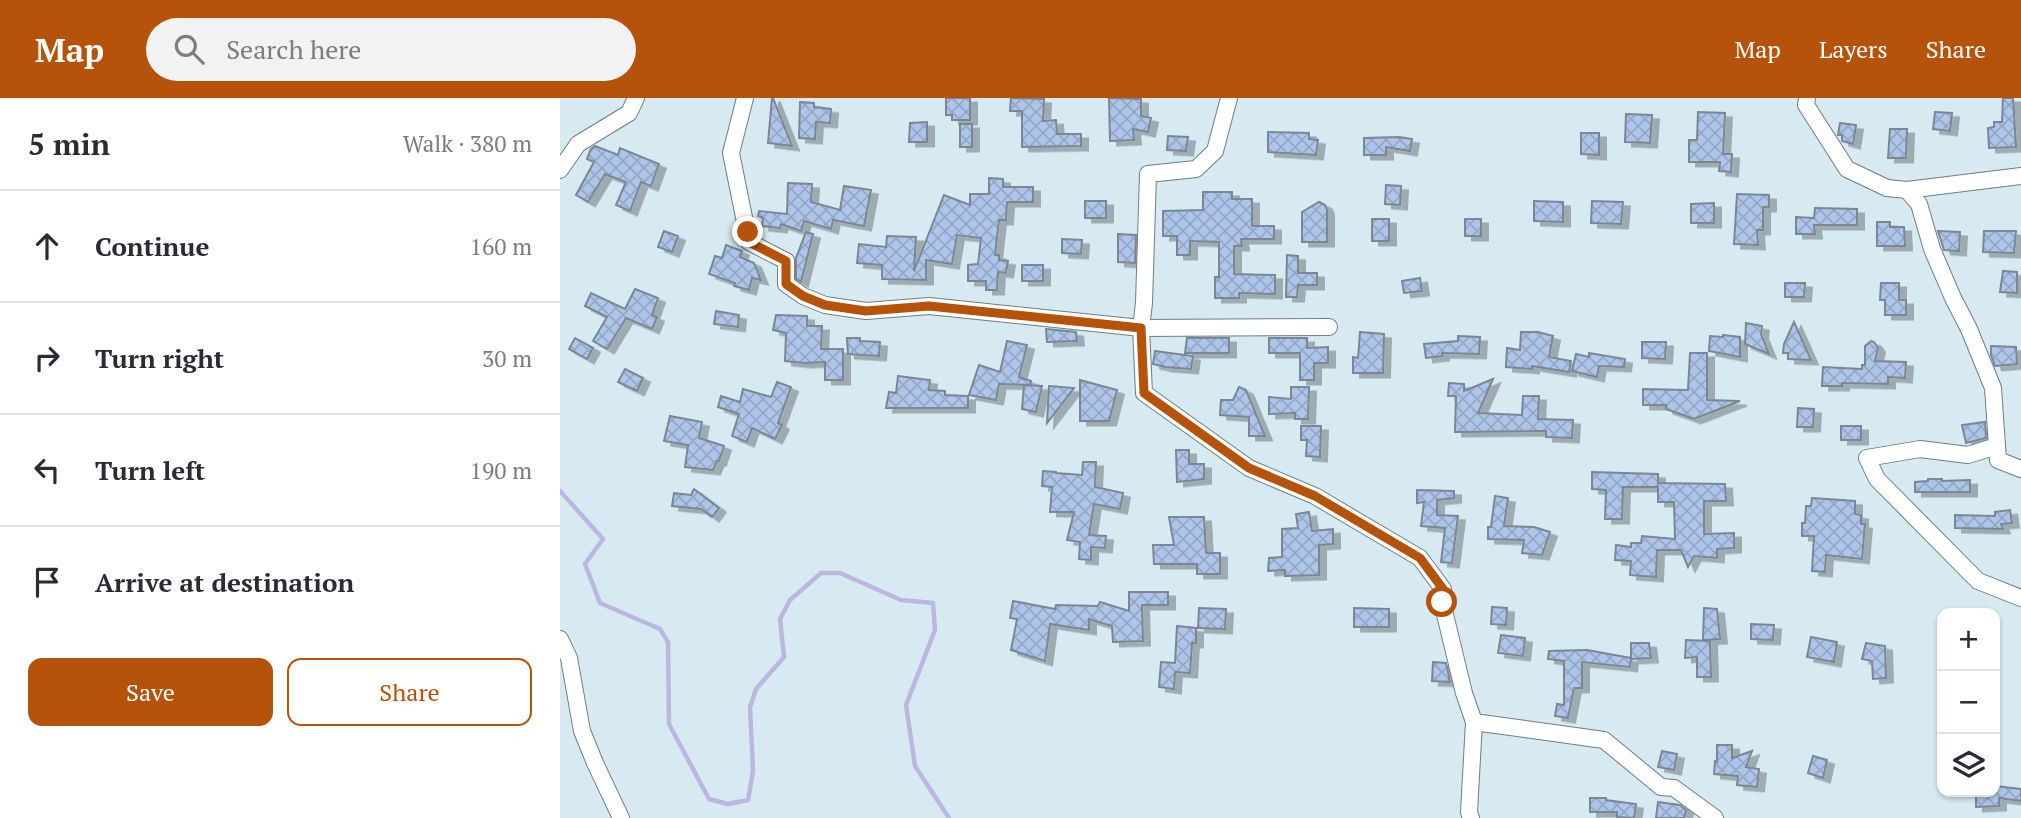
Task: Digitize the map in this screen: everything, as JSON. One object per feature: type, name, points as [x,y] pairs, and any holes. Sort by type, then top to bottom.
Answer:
[{"type":"street","points":[[560,170],[578,144],[629,113],[636,98]]},
{"type":"street","points":[[745,98],[731,153],[749,242],[786,261],[786,284],[803,296],[825,305],[866,311],[929,306],[1141,328],[1329,327]]},
{"type":"street","points":[[1230,98],[1215,151],[1196,169],[1148,174],[1141,328],[1144,393],[1249,468],[1315,496],[1420,558],[1443,589],[1442,602],[1464,693],[1474,722],[1469,812],[1471,818]]},
{"type":"street","points":[[1807,98],[1806,105],[1847,169],[1887,188],[1907,190],[2021,176]]},
{"type":"street","points":[[1907,190],[1919,204],[1932,249],[1952,299],[1969,329],[1993,388],[1998,460],[2021,469]]},
{"type":"street","points":[[1997,446],[1968,455],[1920,449],[1867,458],[1877,479],[1978,582],[2021,598]]},
{"type":"street","points":[[560,639],[569,658],[582,731],[621,818]]},
{"type":"street","points":[[1474,722],[1604,740],[1661,788],[1674,788],[1715,818]]},
{"type":"building","points":[[773,98],[792,146],[768,143]]},
{"type":"building","points":[[946,98],[970,98],[970,120],[952,120],[952,115],[946,115]]},
{"type":"building","points":[[1011,98],[1044,99],[1043,121],[1056,120],[1057,134],[1081,134],[1081,146],[1022,147],[1022,111],[1010,111]]},
{"type":"building","points":[[1109,98],[1141,99],[1141,116],[1151,118],[1148,132],[1133,129],[1134,140],[1110,141]]},
{"type":"building","points":[[2003,98],[2013,98],[2016,147],[1989,148],[1988,128],[1994,127],[1994,122],[2002,122]]},
{"type":"building","points":[[800,102],[814,103],[814,107],[831,109],[830,123],[816,122],[815,139],[799,138]]},
{"type":"building","points":[[1698,112],[1725,113],[1723,154],[1732,154],[1731,172],[1719,171],[1720,162],[1689,162],[1689,140],[1697,140]]},
{"type":"building","points":[[1935,112],[1952,113],[1950,131],[1933,129]]},
{"type":"building","points":[[1626,114],[1652,115],[1650,143],[1625,142]]},
{"type":"building","points":[[927,122],[927,142],[909,142],[910,123]]},
{"type":"building","points":[[1840,123],[1856,125],[1853,144],[1842,141],[1842,135],[1838,135]]},
{"type":"building","points":[[960,124],[972,124],[972,147],[960,147]]},
{"type":"building","points":[[1890,129],[1907,129],[1906,158],[1888,158]]},
{"type":"building","points":[[1268,132],[1309,133],[1309,139],[1318,140],[1316,155],[1268,152]]},
{"type":"building","points":[[1581,133],[1599,133],[1599,155],[1581,154]]},
{"type":"building","points":[[1168,136],[1188,137],[1186,151],[1167,150]]},
{"type":"building","points":[[1364,138],[1412,139],[1410,151],[1386,147],[1386,155],[1364,155]]},
{"type":"building","points":[[595,146],[618,155],[620,148],[659,164],[651,186],[641,182],[630,211],[616,205],[626,182],[605,174],[588,202],[576,195],[594,162],[587,159]]},
{"type":"building","points":[[989,178],[1003,179],[1003,187],[1033,187],[1033,202],[1007,202],[1006,220],[999,220],[995,255],[999,255],[999,260],[1008,261],[1006,273],[998,272],[997,290],[986,290],[986,281],[968,281],[968,265],[978,264],[981,238],[957,235],[952,264],[926,260],[926,280],[882,279],[882,265],[857,263],[859,244],[886,247],[887,236],[916,237],[914,271],[944,195],[970,205],[970,194],[989,194]]},
{"type":"building","points":[[788,183],[812,184],[811,202],[840,210],[844,186],[871,190],[864,226],[833,220],[831,229],[804,221],[801,231],[781,224],[780,228],[762,226],[763,218],[758,216],[759,211],[787,214]]},
{"type":"building","points":[[1386,185],[1401,186],[1400,205],[1385,204]]},
{"type":"building","points":[[1203,192],[1232,192],[1232,199],[1252,199],[1252,226],[1274,226],[1274,239],[1241,239],[1242,246],[1234,246],[1234,274],[1275,275],[1275,294],[1239,293],[1239,298],[1215,298],[1215,277],[1219,277],[1219,242],[1190,241],[1190,255],[1177,255],[1177,236],[1163,236],[1163,211],[1203,210]]},
{"type":"building","points":[[1737,194],[1769,195],[1769,207],[1763,207],[1763,230],[1757,230],[1758,245],[1734,244]]},
{"type":"building","points":[[1085,201],[1106,201],[1106,218],[1085,218]]},
{"type":"building","points":[[1534,201],[1563,202],[1563,222],[1534,221]]},
{"type":"building","points":[[1592,201],[1623,202],[1621,224],[1591,223]]},
{"type":"building","points":[[1319,202],[1325,205],[1327,210],[1327,242],[1302,242],[1302,212]]},
{"type":"building","points":[[1714,203],[1714,223],[1691,223],[1691,204]]},
{"type":"building","points":[[1815,208],[1857,209],[1857,225],[1814,225],[1815,234],[1796,234],[1796,217],[1814,218]]},
{"type":"building","points":[[1372,219],[1389,219],[1389,241],[1372,241]]},
{"type":"building","points":[[1465,219],[1481,219],[1481,236],[1465,236]]},
{"type":"building","points":[[1877,222],[1890,222],[1890,227],[1904,227],[1905,246],[1877,246]]},
{"type":"building","points":[[664,231],[678,236],[672,252],[658,247]]},
{"type":"building","points":[[1938,231],[1960,232],[1959,251],[1944,250]]},
{"type":"building","points":[[1984,231],[2016,231],[2014,253],[1983,252]]},
{"type":"building","points":[[806,232],[813,234],[801,282],[796,279],[796,258]]},
{"type":"building","points":[[1118,234],[1136,235],[1135,263],[1118,262]]},
{"type":"building","points":[[1062,239],[1082,240],[1081,254],[1062,253]]},
{"type":"building","points":[[726,245],[742,251],[740,257],[754,263],[761,280],[752,278],[749,290],[709,274],[715,256],[722,258]]},
{"type":"building","points":[[1287,255],[1298,256],[1298,273],[1317,273],[1317,285],[1298,285],[1297,297],[1286,297]]},
{"type":"building","points":[[1022,265],[1043,265],[1043,281],[1022,281]]},
{"type":"building","points":[[2003,271],[2017,272],[2017,293],[2000,292]]},
{"type":"building","points":[[1420,278],[1422,291],[1404,293],[1402,281]]},
{"type":"building","points":[[1785,283],[1805,283],[1804,297],[1785,297]]},
{"type":"building","points":[[1881,283],[1899,283],[1899,300],[1906,300],[1906,315],[1885,315],[1885,300],[1880,300]]},
{"type":"building","points":[[635,289],[658,298],[652,315],[657,317],[652,329],[626,318],[607,349],[593,341],[607,317],[585,306],[591,293],[625,309]]},
{"type":"building","points":[[716,311],[739,315],[738,327],[714,324]]},
{"type":"building","points":[[776,315],[807,316],[807,326],[822,326],[821,349],[843,349],[843,380],[825,380],[825,362],[785,361],[786,333],[773,330]]},
{"type":"building","points":[[1794,322],[1811,360],[1788,359],[1788,353],[1783,353]]},
{"type":"building","points":[[1746,323],[1762,326],[1761,334],[1769,354],[1745,344]]},
{"type":"building","points":[[1046,329],[1076,332],[1077,341],[1047,342]]},
{"type":"building","points":[[1360,332],[1384,334],[1383,373],[1353,373],[1353,357],[1358,358]]},
{"type":"building","points":[[1521,332],[1538,332],[1553,336],[1549,357],[1571,361],[1569,372],[1532,366],[1532,369],[1506,367],[1507,348],[1520,350]]},
{"type":"building","points":[[1458,336],[1480,337],[1479,354],[1442,353],[1442,356],[1426,358],[1424,344],[1458,341]]},
{"type":"building","points":[[1710,336],[1740,337],[1740,357],[1709,351]]},
{"type":"building","points":[[575,338],[593,348],[587,359],[569,349]]},
{"type":"building","points":[[847,338],[880,342],[879,356],[848,354]]},
{"type":"building","points":[[1187,338],[1229,338],[1229,353],[1185,353]]},
{"type":"building","points":[[1269,338],[1307,338],[1307,348],[1328,347],[1328,363],[1314,363],[1314,380],[1300,380],[1300,353],[1269,353]]},
{"type":"building","points":[[1007,341],[1027,345],[1019,377],[1031,381],[1030,385],[999,384],[996,400],[969,395],[979,365],[1000,372]]},
{"type":"building","points":[[1871,341],[1878,348],[1875,361],[1906,362],[1905,378],[1888,377],[1888,384],[1842,383],[1842,386],[1822,386],[1823,367],[1862,369],[1862,365],[1865,365],[1865,346]]},
{"type":"building","points":[[1642,342],[1666,342],[1665,359],[1642,358]]},
{"type":"building","points":[[1991,346],[2016,347],[2017,364],[1995,366]]},
{"type":"building","points":[[1155,351],[1193,356],[1191,369],[1153,364]]},
{"type":"building","points":[[1589,353],[1625,359],[1624,367],[1599,366],[1597,377],[1572,371],[1576,354],[1589,357]]},
{"type":"building","points":[[1690,353],[1707,353],[1707,400],[1740,401],[1694,419],[1666,409],[1666,405],[1643,405],[1643,389],[1688,390]]},
{"type":"building","points":[[625,369],[643,378],[637,391],[618,382]]},
{"type":"building","points":[[898,376],[930,380],[929,390],[945,391],[945,395],[968,396],[968,408],[886,408],[889,392],[896,393]]},
{"type":"building","points":[[1493,379],[1478,413],[1522,415],[1523,396],[1539,396],[1538,419],[1573,420],[1572,438],[1546,437],[1546,431],[1455,432],[1456,396],[1448,396],[1449,383],[1464,384],[1464,391]]},
{"type":"building","points":[[1080,380],[1117,390],[1109,421],[1080,421]]},
{"type":"building","points":[[777,382],[791,387],[778,423],[782,425],[775,439],[752,428],[747,442],[732,436],[739,414],[718,407],[721,396],[740,402],[743,389],[771,397]]},
{"type":"building","points":[[1024,385],[1042,386],[1036,412],[1022,409]]},
{"type":"building","points":[[1049,386],[1074,388],[1047,423]]},
{"type":"building","points":[[1239,387],[1246,390],[1265,436],[1249,436],[1249,417],[1220,415],[1221,400],[1233,400]]},
{"type":"building","points":[[1291,387],[1309,387],[1308,419],[1295,419],[1295,413],[1269,414],[1269,397],[1291,399]]},
{"type":"building","points":[[1798,408],[1814,409],[1813,427],[1797,427]]},
{"type":"building","points":[[670,416],[702,422],[699,438],[724,446],[713,470],[685,467],[688,445],[664,441]]},
{"type":"building","points":[[1985,422],[1986,438],[1966,443],[1962,425]]},
{"type":"building","points":[[1301,426],[1321,426],[1320,457],[1306,456],[1307,440],[1301,440]]},
{"type":"building","points":[[1841,426],[1861,426],[1861,440],[1841,440]]},
{"type":"building","points":[[1176,450],[1189,450],[1189,464],[1204,464],[1204,479],[1177,482]]},
{"type":"building","points":[[1083,462],[1096,462],[1095,487],[1123,493],[1120,509],[1094,504],[1089,535],[1106,536],[1105,548],[1091,547],[1091,560],[1079,559],[1080,542],[1067,540],[1074,512],[1050,512],[1052,487],[1042,486],[1043,471],[1082,475]]},
{"type":"building","points":[[1592,472],[1658,474],[1658,483],[1725,484],[1726,501],[1704,501],[1704,534],[1734,533],[1734,548],[1717,549],[1717,558],[1694,556],[1688,567],[1681,550],[1657,550],[1656,577],[1630,575],[1631,561],[1615,560],[1616,545],[1631,547],[1631,543],[1641,543],[1642,536],[1675,539],[1674,502],[1658,502],[1658,487],[1623,487],[1622,519],[1605,519],[1606,490],[1592,489]]},
{"type":"building","points":[[1928,479],[1970,480],[1970,492],[1915,492],[1915,482]]},
{"type":"building","points":[[694,489],[719,508],[712,517],[701,509],[672,506],[674,493],[691,495]]},
{"type":"building","points":[[1417,490],[1454,491],[1454,498],[1437,500],[1437,515],[1458,516],[1452,563],[1441,562],[1445,528],[1421,526],[1424,502],[1417,503]]},
{"type":"building","points":[[1495,496],[1508,498],[1504,526],[1534,527],[1550,532],[1542,555],[1522,553],[1524,540],[1488,539]]},
{"type":"building","points":[[1812,498],[1855,501],[1855,514],[1861,515],[1861,524],[1865,524],[1862,559],[1826,555],[1825,572],[1812,571],[1814,536],[1802,536],[1802,523],[1805,523],[1806,506],[1811,506]]},
{"type":"building","points":[[2010,510],[2012,523],[2001,524],[2003,529],[1955,528],[1955,515],[1995,516],[1995,512]]},
{"type":"building","points":[[1309,512],[1312,531],[1333,529],[1333,544],[1319,545],[1319,575],[1285,576],[1285,570],[1268,571],[1269,558],[1282,557],[1282,529],[1298,528],[1296,514]]},
{"type":"building","points":[[1169,517],[1204,517],[1206,553],[1220,553],[1220,574],[1197,574],[1197,564],[1154,564],[1153,545],[1174,545]]},
{"type":"building","points":[[1129,592],[1168,592],[1168,605],[1142,605],[1143,641],[1113,642],[1112,626],[1089,619],[1089,630],[1050,624],[1045,661],[1011,650],[1017,619],[1010,618],[1013,601],[1055,609],[1056,605],[1098,606],[1100,602],[1129,611]]},
{"type":"building","points":[[1492,607],[1507,608],[1506,625],[1491,624]]},
{"type":"building","points":[[1199,608],[1226,609],[1225,629],[1198,628]]},
{"type":"building","points":[[1354,608],[1389,609],[1389,627],[1354,627]]},
{"type":"building","points":[[1704,608],[1717,609],[1720,639],[1703,640]]},
{"type":"building","points":[[1751,624],[1774,625],[1773,640],[1751,639]]},
{"type":"building","points":[[1177,626],[1196,628],[1190,673],[1175,672],[1174,689],[1159,687],[1161,662],[1175,663]]},
{"type":"building","points":[[1501,635],[1525,638],[1523,656],[1498,653]]},
{"type":"building","points":[[1811,637],[1837,642],[1834,662],[1807,657]]},
{"type":"building","points":[[1686,640],[1710,641],[1711,677],[1697,677],[1697,657],[1685,658]]},
{"type":"building","points":[[1631,643],[1649,643],[1651,658],[1631,659],[1630,667],[1582,662],[1582,688],[1574,688],[1568,718],[1555,716],[1557,704],[1564,705],[1564,661],[1548,659],[1549,651],[1587,650],[1631,658]]},
{"type":"building","points":[[1866,643],[1885,646],[1886,678],[1873,679],[1872,661],[1862,659]]},
{"type":"building","points":[[1433,662],[1446,663],[1450,682],[1432,681]]},
{"type":"building","points":[[1717,745],[1732,745],[1732,758],[1752,751],[1746,767],[1759,769],[1757,787],[1737,785],[1738,776],[1714,774]]},
{"type":"building","points":[[1662,751],[1677,754],[1674,770],[1658,767]]},
{"type":"building","points":[[1813,756],[1827,760],[1823,778],[1808,773]]},
{"type":"building","points":[[2000,787],[2021,789],[2021,801],[1999,798],[1999,806],[1976,807],[1976,797],[2000,797]]},
{"type":"building","points":[[1590,798],[1636,804],[1634,818],[1617,817],[1617,812],[1590,812]]},
{"type":"building","points":[[1658,802],[1680,805],[1686,810],[1684,818],[1656,818]]},
{"type":"waterway","points":[[560,491],[603,539],[585,564],[600,603],[660,629],[668,642],[669,724],[709,799],[728,804],[748,800],[753,771],[750,707],[756,689],[784,657],[780,619],[790,600],[821,573],[840,573],[901,600],[933,603],[935,630],[906,705],[915,766],[949,818]]},
{"type":"route","points":[[748,232],[749,242],[786,261],[786,284],[803,296],[825,305],[866,311],[929,306],[1141,328],[1144,393],[1249,468],[1315,496],[1420,558],[1443,589],[1442,602]]}]
